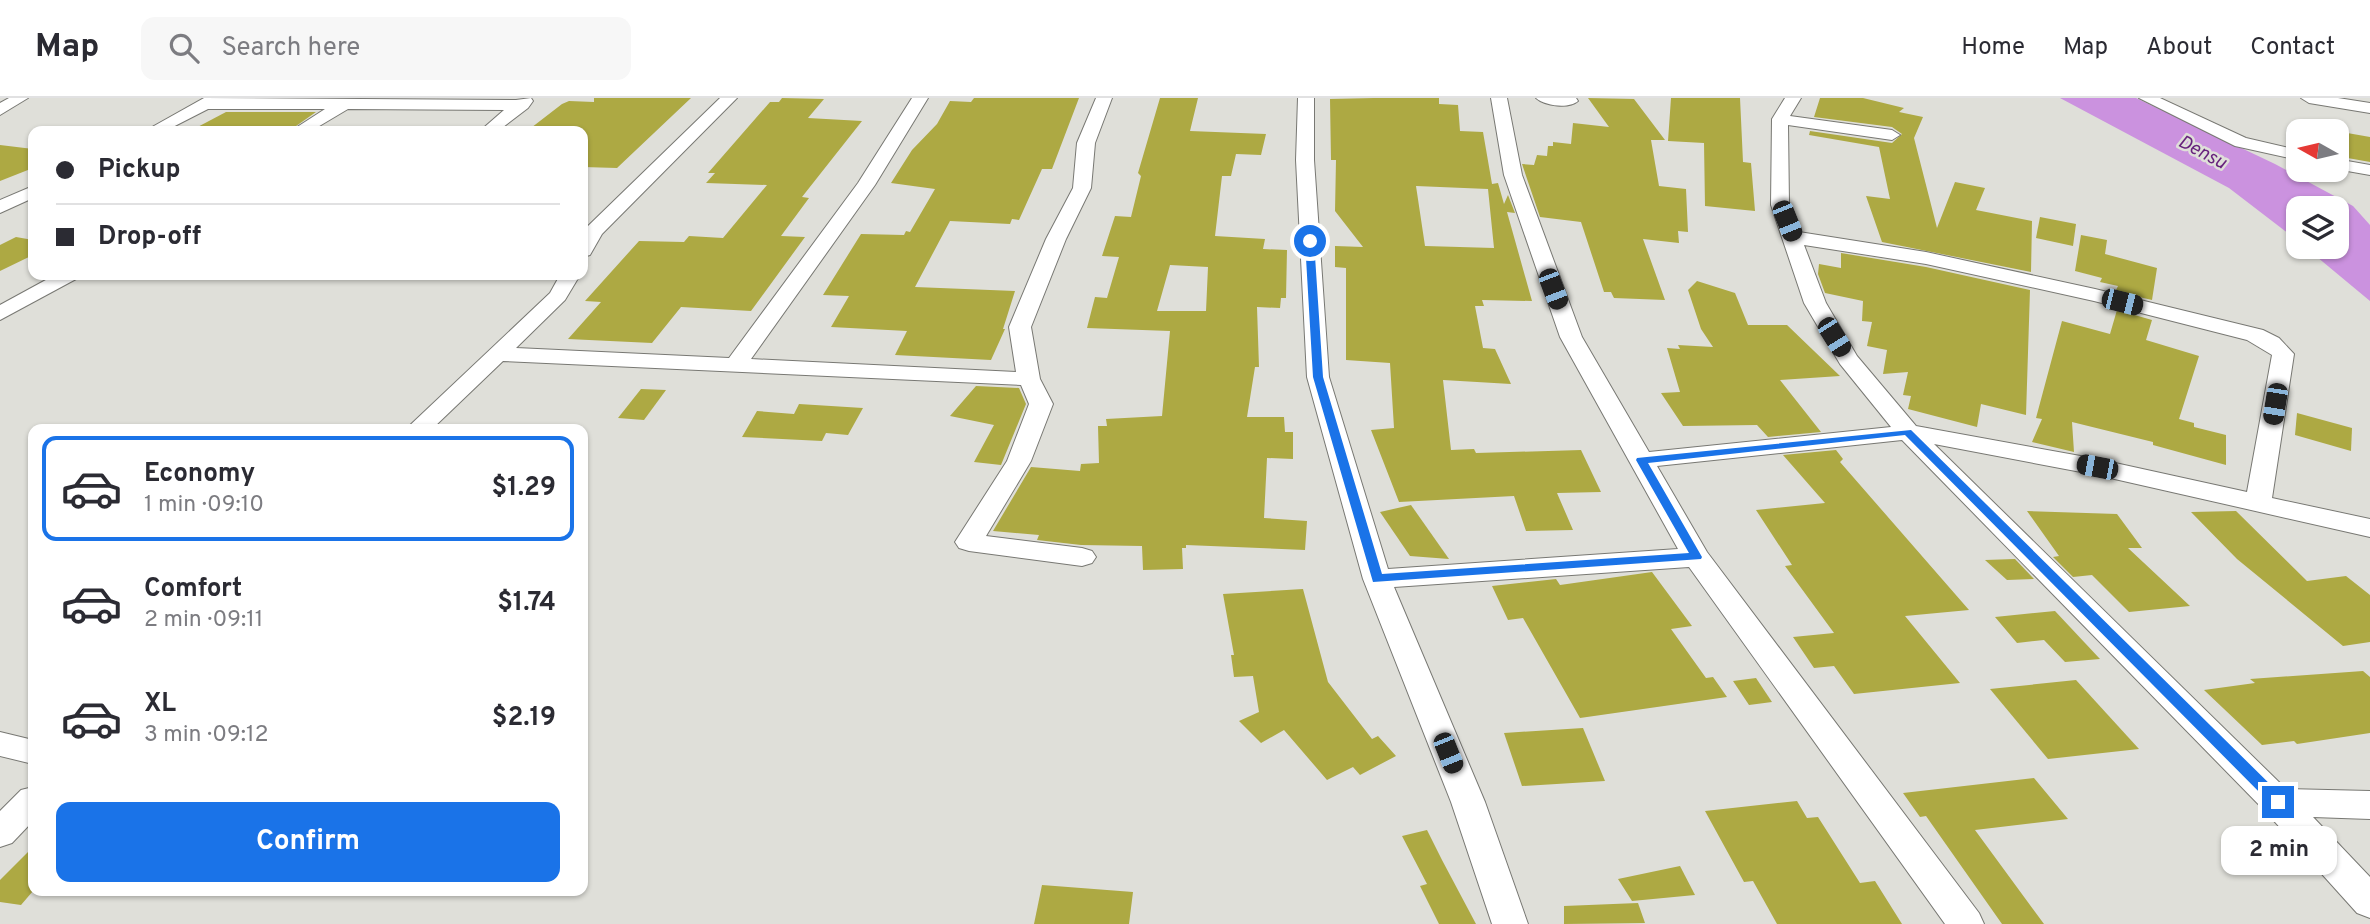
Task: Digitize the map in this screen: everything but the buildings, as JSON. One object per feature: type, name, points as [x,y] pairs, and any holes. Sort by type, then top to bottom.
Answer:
[{"type":"street","points":[[0,110],[20,98]]},
{"type":"street","points":[[588,230],[730,98]]},
{"type":"street","points":[[735,366],[866,185],[920,98]]},
{"type":"street","points":[[1082,557],[969,542],[1019,461],[1041,404],[1029,379],[1020,327],[1056,239],[1082,188],[1086,143],[1104,98]]},
{"type":"street","points":[[1306,98],[1304,160],[1318,377],[1377,579],[1468,802],[1510,924]]},
{"type":"street","points":[[1499,98],[1513,175],[1572,337],[1641,460],[1696,557],[1966,924]]},
{"type":"street","points":[[1544,98],[1570,101]]},
{"type":"street","points":[[1793,98],[1780,119],[1780,205],[1820,314],[1848,359],[1908,432],[2278,802],[2370,902]]},
{"type":"street","points":[[2147,98],[2241,142],[2286,152]]},
{"type":"street","points":[[2309,98],[2370,108]]},
{"type":"street","points":[[163,126],[212,101],[346,104],[525,101]]},
{"type":"street","points":[[494,126],[525,101]]},
{"type":"street","points":[[308,126],[346,104]]},
{"type":"street","points":[[1780,119],[1892,135]]},
{"type":"street","points":[[2349,166],[2370,170]]},
{"type":"street","points":[[0,207],[28,193]]},
{"type":"street","points":[[1793,237],[1926,258],[2095,295],[2255,335],[2271,343],[2283,354],[2258,503]]},
{"type":"street","points":[[0,314],[60,280]]},
{"type":"street","points":[[423,424],[558,296],[567,280]]},
{"type":"street","points":[[498,354],[1029,379]]},
{"type":"street","points":[[475,373],[546,358]]},
{"type":"street","points":[[1641,460],[1908,432],[2097,467],[2370,528]]},
{"type":"street","points":[[1377,579],[1696,557]]},
{"type":"street","points":[[0,744],[28,751]]},
{"type":"street","points":[[2278,802],[2370,805]]},
{"type":"street","points":[[0,833],[28,805]]},
{"type":"water","name":"Densu","points":[[2060,98],[2136,98],[2286,170],[2286,182],[2308,182],[2334,196],[2286,196],[2286,232],[2229,188]]},
{"type":"water","points":[[2349,204],[2370,225],[2370,301],[2319,259],[2349,259]]},
{"type":"route","points":[[1310,241],[1318,377],[1377,579],[1696,557],[1641,460],[1908,432],[2278,802]]}]
